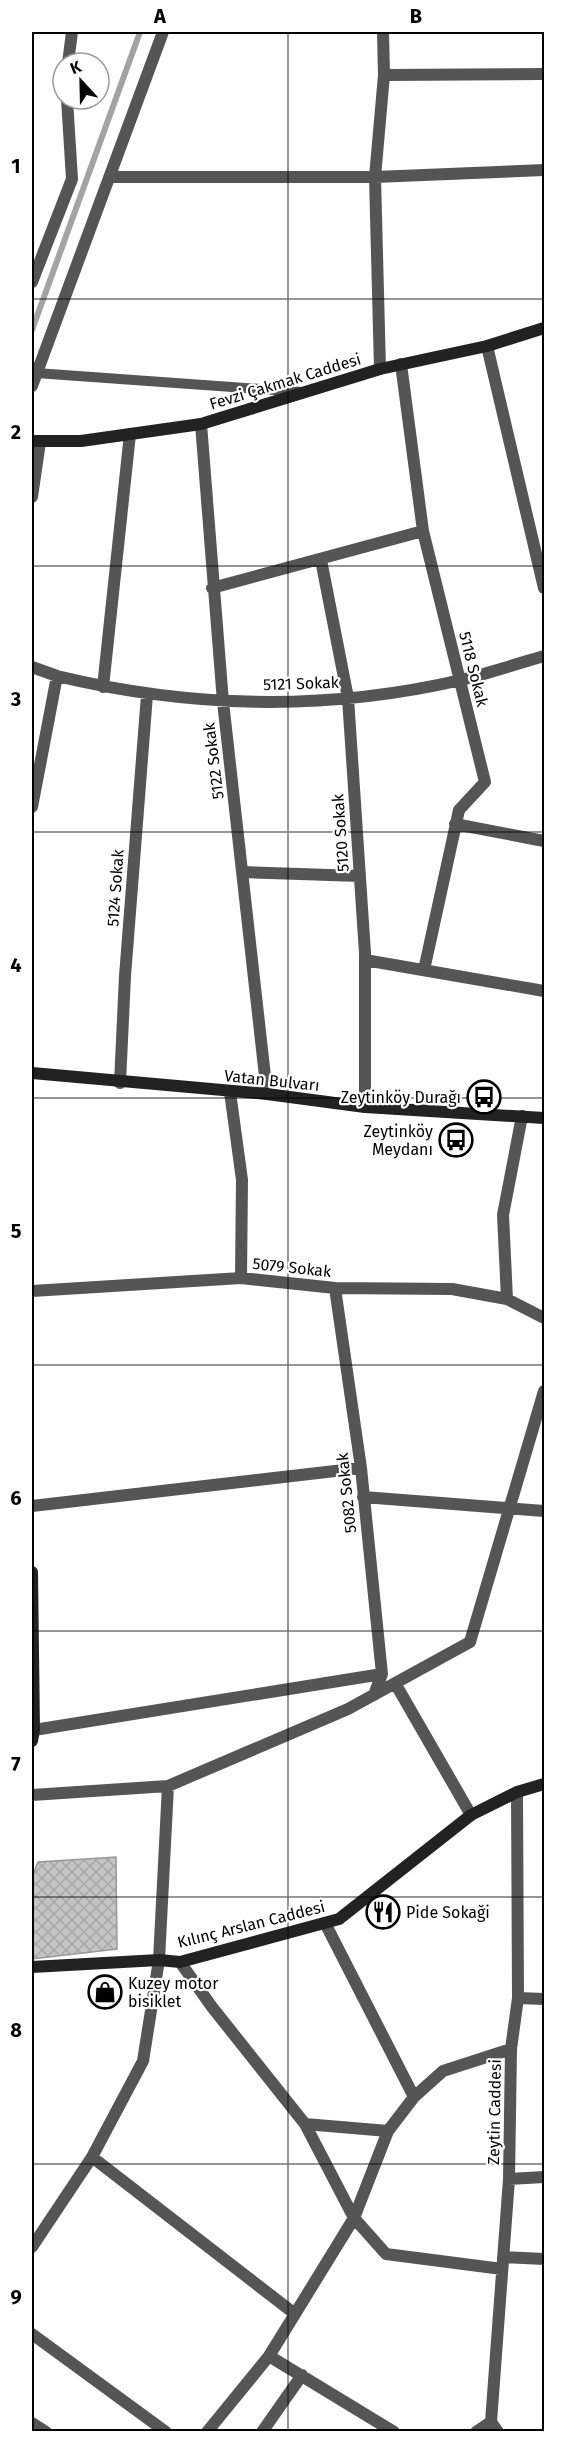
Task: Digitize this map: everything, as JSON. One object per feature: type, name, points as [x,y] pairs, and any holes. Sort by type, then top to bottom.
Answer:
[{"type":"street","points":[[70,51],[72,32]]},
{"type":"street","points":[[32,386],[163,32]]},
{"type":"street","points":[[380,369],[375,177],[384,75],[383,32]]},
{"type":"street","points":[[384,75],[544,74]]},
{"type":"street","points":[[32,282],[72,179],[68,111]]},
{"type":"street","points":[[111,177],[375,177],[544,170]]},
{"type":"street","name":"Fevzi Çakmak Caddesi","points":[[36,442],[130,435],[201,424],[380,369],[487,346],[544,328]]},
{"type":"street","points":[[487,346],[544,588]]},
{"type":"street","name":"5118 Sokak","points":[[400,364],[423,531],[485,782],[459,810],[424,970]]},
{"type":"street","name":"5122 Sokak","points":[[201,424],[212,588],[223,702],[267,1094]]},
{"type":"street","points":[[103,687],[130,435]]},
{"type":"street","points":[[32,496],[36,442]]},
{"type":"street","points":[[212,588],[321,561],[423,531]]},
{"type":"street","name":"5120 Sokak","points":[[321,561],[348,698],[365,960],[364,1107]]},
{"type":"street","name":"5121 Sokak","points":[[32,667],[57,676],[103,687],[147,695],[223,702],[348,698],[460,680],[544,656]]},
{"type":"street","points":[[32,802],[57,676]]},
{"type":"street","name":"5124 Sokak","points":[[120,1083],[125,976],[147,695]]},
{"type":"street","points":[[455,824],[544,841]]},
{"type":"street","points":[[242,872],[360,876]]},
{"type":"street","points":[[365,960],[544,991]]},
{"type":"street","name":"Vatan Bulvarı","points":[[32,1074],[267,1094],[364,1107],[544,1118]]},
{"type":"street","points":[[230,1092],[242,1180],[241,1278]]},
{"type":"street","points":[[507,1299],[503,1215],[522,1116]]},
{"type":"street","name":"5079 Sokak","points":[[32,1291],[241,1278],[335,1288],[452,1289],[507,1299],[544,1318]]},
{"type":"street","name":"5082 Sokak","points":[[335,1288],[361,1468],[382,1674],[374,1695]]},
{"type":"street","points":[[32,1795],[168,1786],[348,1709],[470,1642],[512,1506],[544,1391]]},
{"type":"street","points":[[32,1506],[361,1468]]},
{"type":"street","points":[[363,1497],[512,1506],[544,1511]]},
{"type":"street","points":[[32,1572],[33,1736],[382,1674]]},
{"type":"street","points":[[395,1683],[471,1815]]},
{"type":"street","name":"Kılınç Arslan Caddesi","points":[[32,1967],[159,1959],[180,1962],[339,1919],[471,1815],[517,1792],[544,1784]]},
{"type":"street","points":[[32,2247],[92,2157],[143,2061],[159,1959],[168,1786]]},
{"type":"street","name":"Zeytin Caddesi","points":[[495,2427],[502,2263],[509,2179],[512,2049],[518,1998],[517,1792]]},
{"type":"street","points":[[325,1923],[414,2097]]},
{"type":"street","points":[[180,1962],[212,2007],[305,2124],[354,2218],[386,2254],[502,2263],[544,2259]]},
{"type":"street","points":[[518,1998],[544,1999]]},
{"type":"street","points":[[207,2432],[268,2356],[296,2314],[354,2218],[388,2131],[414,2097],[443,2071],[512,2049]]},
{"type":"street","points":[[305,2124],[388,2131]]},
{"type":"street","points":[[92,2157],[296,2314]]},
{"type":"street","points":[[509,2179],[544,2177]]},
{"type":"street","points":[[32,2334],[166,2432]]},
{"type":"street","points":[[268,2356],[394,2432]]},
{"type":"street","points":[[262,2432],[302,2375]]},
{"type":"street","points":[[32,2423],[46,2432]]},
{"type":"street","points":[[476,2432],[495,2427]]},
{"type":"lane","points":[[36,373],[306,392]]},
{"type":"building","points":[[116,1857],[117,1949],[32,1959],[32,1877],[38,1862]]},
{"type":"waterway","points":[[32,330],[140,32]]},
{"type":"place","name":"Zeytinköy Durağı","points":[[484,1097]]},
{"type":"place","name":"Zeytinköy Meydanı","points":[[456,1140]]},
{"type":"place","name":"Pide Sokaği","points":[[383,1912]]},
{"type":"place","name":"Kuzey motor bisiklet","points":[[105,1992]]}]
